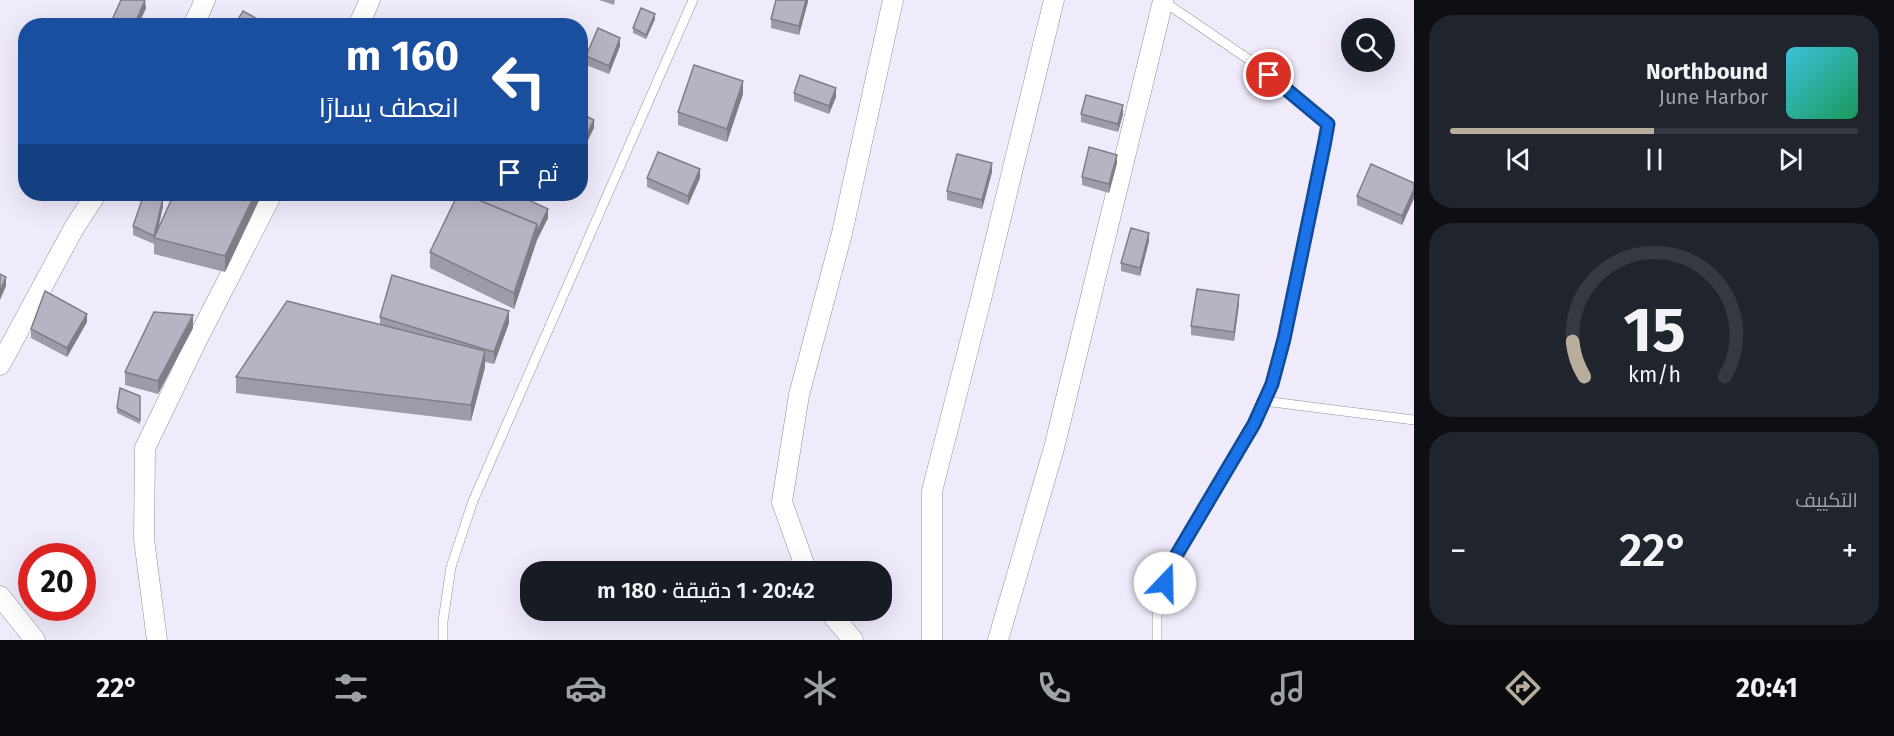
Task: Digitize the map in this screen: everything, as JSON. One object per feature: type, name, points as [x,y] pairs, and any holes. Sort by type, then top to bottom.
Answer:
[{"type":"street","points":[[197,18],[205,0]]},
{"type":"street","points":[[362,18],[370,0]]},
{"type":"street","points":[[803,561],[782,502],[799,395],[842,233],[892,0]]},
{"type":"street","points":[[932,640],[932,491],[1054,0]]},
{"type":"street","points":[[998,640],[1054,448],[1162,0]]},
{"type":"street","points":[[0,365],[74,228],[91,201]]},
{"type":"street","points":[[157,640],[144,539],[145,448],[268,201]]},
{"type":"street","points":[[0,596],[35,640]]},
{"type":"street","points":[[837,621],[853,640]]},
{"type":"lane","points":[[443,640],[443,621],[451,567],[473,501],[693,0]]},
{"type":"lane","points":[[1157,640],[1157,616],[1170,566],[1254,424],[1272,384],[1284,339],[1328,124],[1254,63],[1162,0]]},
{"type":"lane","points":[[1264,401],[1414,420]]},
{"type":"building","points":[[121,0],[145,0],[137,18],[113,18]]},
{"type":"building","points":[[776,0],[806,0],[799,26],[771,19]]},
{"type":"building","points":[[641,8],[655,14],[646,35],[633,28]]},
{"type":"building","points":[[243,11],[256,18],[239,18]]},
{"type":"building","points":[[598,28],[620,38],[609,66],[588,57],[588,51]]},
{"type":"building","points":[[694,65],[743,81],[727,129],[678,112]]},
{"type":"building","points":[[800,75],[836,88],[829,106],[794,93]]},
{"type":"building","points":[[1086,95],[1123,105],[1118,124],[1081,114]]},
{"type":"building","points":[[588,117],[594,120],[588,132]]},
{"type":"building","points":[[1089,147],[1117,155],[1109,184],[1082,177]]},
{"type":"building","points":[[658,152],[700,169],[688,196],[647,178]]},
{"type":"building","points":[[957,154],[992,163],[982,200],[947,191]]},
{"type":"building","points":[[1371,164],[1414,183],[1414,189],[1402,216],[1357,196]]},
{"type":"building","points":[[142,201],[162,201],[154,236],[133,226]]},
{"type":"building","points":[[171,201],[252,201],[225,256],[154,238]]},
{"type":"building","points":[[455,201],[481,201],[537,224],[514,293],[430,252]]},
{"type":"building","points":[[481,201],[531,201],[548,209],[537,232],[537,224]]},
{"type":"building","points":[[1131,228],[1149,233],[1140,268],[1121,263]]},
{"type":"building","points":[[0,274],[6,277],[0,292]]},
{"type":"building","points":[[392,275],[509,311],[494,352],[380,317]]},
{"type":"building","points":[[1197,289],[1239,295],[1234,332],[1191,326]]},
{"type":"building","points":[[45,291],[87,314],[67,348],[31,329]]},
{"type":"building","points":[[287,301],[485,351],[471,405],[236,377]]},
{"type":"building","points":[[154,312],[193,315],[158,381],[125,372]]},
{"type":"building","points":[[120,388],[140,396],[140,420],[117,408]]},
{"type":"route","points":[[1165,583],[1170,566],[1254,424],[1272,384],[1284,339],[1324,146],[1328,124],[1269,75]]}]
